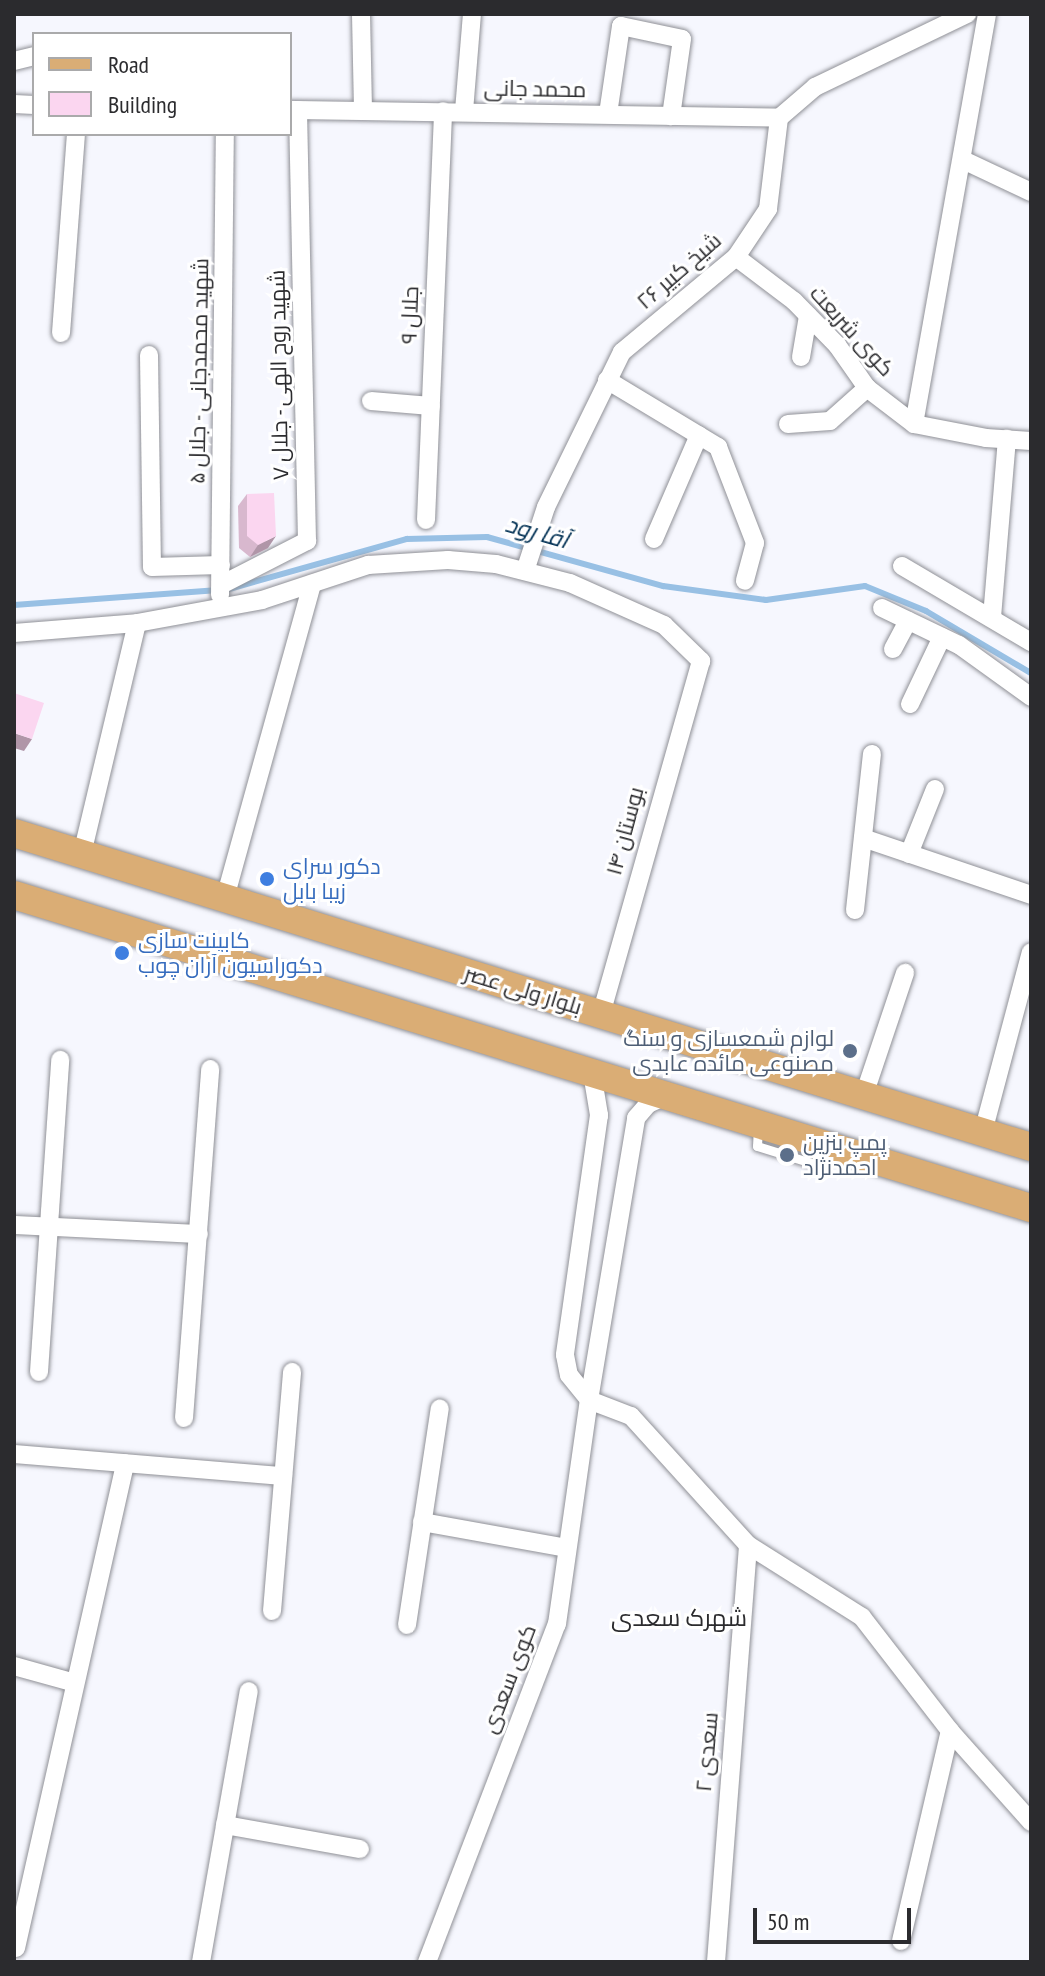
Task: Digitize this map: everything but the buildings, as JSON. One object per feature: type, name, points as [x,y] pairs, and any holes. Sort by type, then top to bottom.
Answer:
[{"type":"main road","name":"بلوار ولی عصر","points":[[14,833],[1031,1147]]},
{"type":"main road","points":[[14,895],[1031,1208]]},
{"type":"street","points":[[361,14],[363,111]]},
{"type":"street","points":[[464,111],[472,14]]},
{"type":"street","points":[[779,118],[815,87],[967,14]]},
{"type":"street","points":[[914,424],[987,14]]},
{"type":"street","points":[[608,114],[621,26],[682,39],[671,116]]},
{"type":"street","name":"محمد جانی","points":[[294,110],[779,118]]},
{"type":"street","name":"شهید روح الهی - جلال ۷","points":[[221,585],[307,541],[294,110]]},
{"type":"street","name":"جلال ۹","points":[[426,520],[443,111]]},
{"type":"street","name":"شیخ کبیر ۲۶","points":[[525,571],[546,507],[622,352],[736,257],[768,209],[779,118]]},
{"type":"street","points":[[61,333],[76,136]]},
{"type":"street","name":"شهید محمدجانی - جلال ۵","points":[[220,608],[225,136]]},
{"type":"street","points":[[963,160],[1031,192]]},
{"type":"street","name":"کوی شریعت","points":[[736,257],[808,316],[867,388],[914,424],[1031,441]]},
{"type":"street","points":[[801,357],[808,316]]},
{"type":"street","points":[[149,355],[152,567],[221,565]]},
{"type":"street","points":[[607,380],[718,447],[755,543],[745,581]]},
{"type":"street","points":[[788,424],[830,421],[867,388]]},
{"type":"street","points":[[371,401],[431,406]]},
{"type":"street","points":[[654,539],[699,435]]},
{"type":"street","points":[[992,617],[1007,439]]},
{"type":"street","points":[[14,633],[137,623],[220,608],[312,584],[368,565],[448,560],[525,571]]},
{"type":"street","points":[[902,566],[1031,642]]},
{"type":"street","name":"بوستان ۱۴","points":[[525,571],[570,583],[664,625],[701,661],[601,1014]]},
{"type":"street","points":[[225,898],[312,584]]},
{"type":"street","points":[[882,608],[942,637],[1031,697]]},
{"type":"street","points":[[893,649],[908,621]]},
{"type":"street","points":[[82,854],[137,623]]},
{"type":"street","points":[[910,704],[942,637]]},
{"type":"street","points":[[855,910],[872,754]]},
{"type":"street","points":[[909,854],[935,789]]},
{"type":"street","points":[[863,838],[1031,895]]},
{"type":"street","points":[[983,1132],[1031,952]]},
{"type":"street","points":[[864,1095],[905,973]]},
{"type":"street","points":[[39,1372],[60,1060]]},
{"type":"street","points":[[184,1418],[210,1069]]},
{"type":"street","points":[[592,1073],[599,1115],[565,1355],[569,1375],[589,1400],[631,1416],[748,1545],[862,1617],[950,1731],[1031,1822]]},
{"type":"street","name":"کوی سعدی","points":[[427,1962],[557,1624],[589,1400],[636,1118],[648,1104],[666,1096]]},
{"type":"street","points":[[14,1225],[199,1234]]},
{"type":"street","points":[[272,1611],[292,1372]]},
{"type":"street","points":[[407,1625],[440,1408]]},
{"type":"street","points":[[14,1454],[283,1476]]},
{"type":"street","points":[[29,1962],[15,1947],[125,1463]]},
{"type":"street","points":[[422,1522],[566,1548]]},
{"type":"street","name":"سعدی ۲","points":[[716,1962],[748,1545]]},
{"type":"street","points":[[14,1666],[75,1683]]},
{"type":"street","points":[[201,1962],[249,1691]]},
{"type":"street","points":[[901,1941],[950,1731]]},
{"type":"street","points":[[225,1825],[360,1849]]},
{"type":"waterway","name":"آقا رود","points":[[229,589],[407,539],[487,537],[663,586],[766,600],[865,586],[926,611],[1031,673]]},
{"type":"waterway","name":"آقا رود","points":[[14,605],[218,590]]},
{"type":"place","name":"دکور سرای زیبا بابل","points":[[267,879]]},
{"type":"place","name":"کابینت سازی دکوراسیون آران چوب","points":[[122,953]]},
{"type":"place","name":"لوازم شمعسازی و سنگ مصنوعی مائده عابدی","points":[[850,1051]]},
{"type":"place","name":"پمپ بنزین احمدنژاد","points":[[787,1155]]},
{"type":"district","name":"شهرک سعدی","points":[[679,1618]]}]
